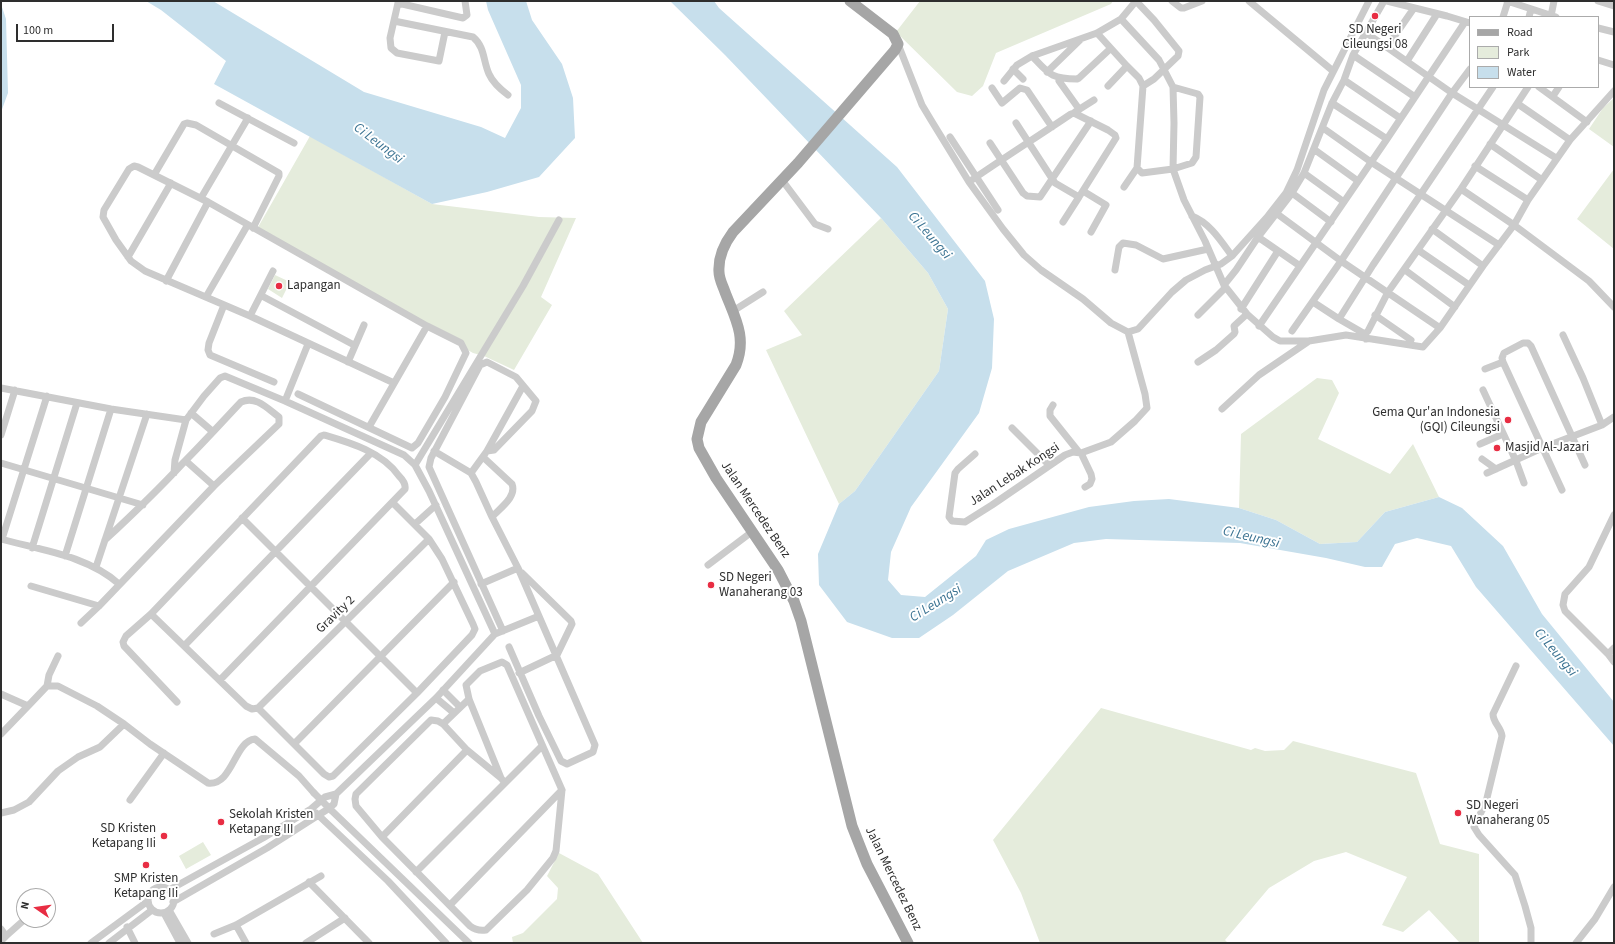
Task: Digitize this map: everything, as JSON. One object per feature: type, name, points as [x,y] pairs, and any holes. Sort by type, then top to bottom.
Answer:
[{"type":"main road","points":[[850,1],[893,34],[898,44]]},
{"type":"main road","name":"Jalan Mercedez Benz","points":[[898,44],[895,50],[798,163],[733,232],[725,243],[719,263],[720,280],[733,311],[742,345],[740,356],[736,365],[701,422],[697,439],[699,448],[716,478],[782,576],[794,601],[801,621],[852,826],[867,864],[908,943]]},
{"type":"street","points":[[445,32],[438,61],[397,54],[390,46],[390,38],[398,2],[463,18],[467,15],[465,1]]},
{"type":"street","points":[[1004,81],[1017,65],[1032,56],[1081,40],[1121,19],[1136,1],[1154,20],[1179,51],[1178,56],[1154,79],[1143,86]]},
{"type":"street","points":[[1172,1],[1181,8],[1202,1]]},
{"type":"street","points":[[1248,1],[1333,71]]},
{"type":"street","points":[[898,44],[922,105],[969,182],[1003,229],[1031,261],[1068,290],[1083,299],[1111,323],[1128,332],[1138,329],[1163,301],[1186,280],[1205,270],[1215,267],[1232,256],[1268,216],[1289,186],[1309,137],[1324,90],[1369,1]]},
{"type":"street","points":[[1198,314],[1224,287],[1258,237],[1292,193],[1304,173],[1315,150],[1332,103],[1344,80],[1352,56],[1365,32],[1385,1],[1467,22],[1259,326]]},
{"type":"street","points":[[1503,16],[1510,2],[1523,3],[1531,9],[1553,16],[1554,1]]},
{"type":"street","points":[[1598,1],[1614,6]]},
{"type":"street","points":[[1387,47],[1414,8]]},
{"type":"street","points":[[1529,16],[1531,9]]},
{"type":"street","points":[[1408,61],[1438,14]]},
{"type":"street","points":[[1121,19],[1159,60],[1173,87],[1173,169],[1184,200],[1208,249],[1224,287],[1246,314],[1259,326],[1280,341],[1309,341],[1340,335],[1366,336],[1423,347],[1440,328],[1469,285],[1514,225],[1528,200],[1556,158],[1614,91]]},
{"type":"street","points":[[394,21],[473,37],[485,57],[489,75],[497,86],[508,95]]},
{"type":"street","points":[[1599,28],[1614,32]]},
{"type":"street","points":[[1365,32],[1452,93],[1556,158]]},
{"type":"street","points":[[1096,33],[1139,78],[1143,86],[1137,168],[1124,187]]},
{"type":"street","points":[[1047,72],[1081,40]]},
{"type":"street","points":[[1032,56],[1047,72],[1054,77],[1079,78],[1110,49]]},
{"type":"street","points":[[1352,56],[1415,96]]},
{"type":"street","points":[[1599,60],[1614,64]]},
{"type":"street","points":[[1108,86],[1127,66]]},
{"type":"street","points":[[1013,69],[1023,79]]},
{"type":"street","points":[[1292,331],[1341,261],[1452,93],[1469,70]]},
{"type":"street","points":[[1344,80],[1400,118]]},
{"type":"street","points":[[1059,81],[1076,111],[1113,133],[1116,138],[1063,222]]},
{"type":"street","points":[[1137,168],[1142,173],[1173,169],[1192,163],[1196,157],[1200,97],[1198,94],[1173,87]]},
{"type":"street","points":[[992,88],[1002,103],[1020,88],[1027,90],[1052,127]]},
{"type":"street","points":[[1339,319],[1420,194],[1492,88]]},
{"type":"street","points":[[1366,336],[1375,315],[1388,292],[1461,189],[1527,88]]},
{"type":"street","points":[[1540,88],[1587,122]]},
{"type":"street","points":[[1552,96],[1558,88]]},
{"type":"street","points":[[969,182],[1094,100]]},
{"type":"street","points":[[219,103],[294,143]]},
{"type":"street","points":[[1332,103],[1388,139]]},
{"type":"street","points":[[1518,104],[1570,140]]},
{"type":"street","points":[[201,198],[248,118]]},
{"type":"street","points":[[990,144],[1023,193],[1027,196],[1040,197],[1053,180],[1091,121]]},
{"type":"street","points":[[154,175],[185,123],[196,125],[279,173],[279,176],[250,227],[206,296]]},
{"type":"street","points":[[1016,123],[1055,183],[1106,205],[1091,232]]},
{"type":"street","points":[[1323,128],[1371,162],[1396,177],[1498,246]]},
{"type":"street","points":[[950,137],[998,210]]},
{"type":"street","points":[[1490,144],[1542,180]]},
{"type":"street","points":[[1315,150],[1358,181]]},
{"type":"street","points":[[298,394],[412,448],[418,443],[445,397],[466,353],[461,343],[426,326],[201,198],[138,167],[134,166],[129,169],[104,210],[103,218],[128,257],[135,265],[166,281],[206,296],[394,383]]},
{"type":"street","points":[[1475,166],[1528,200]]},
{"type":"street","points":[[1304,173],[1344,202]]},
{"type":"street","points":[[782,180],[815,224],[828,229]]},
{"type":"street","points":[[128,257],[171,183]]},
{"type":"street","points":[[1461,189],[1514,225],[1589,281],[1614,307]]},
{"type":"street","points":[[1292,193],[1331,222]]},
{"type":"street","points":[[166,281],[208,202]]},
{"type":"street","points":[[1276,213],[1341,261],[1440,328]]},
{"type":"street","points":[[1192,216],[1203,221],[1210,228],[1232,256]]},
{"type":"street","points":[[415,465],[523,286],[559,220]]},
{"type":"street","points":[[1432,230],[1484,266]]},
{"type":"street","points":[[1258,237],[1300,266]]},
{"type":"street","points":[[1115,270],[1119,247],[1122,243],[1136,246],[1163,259],[1208,249]]},
{"type":"street","points":[[1418,250],[1469,285]]},
{"type":"street","points":[[1241,309],[1278,251]]},
{"type":"street","points":[[1405,270],[1455,307]]},
{"type":"street","points":[[250,316],[262,296],[273,271]]},
{"type":"street","points":[[733,311],[763,292]]},
{"type":"street","points":[[262,296],[354,345]]},
{"type":"street","points":[[1313,302],[1366,336]]},
{"type":"street","points":[[224,305],[208,343],[210,355],[274,382]]},
{"type":"street","points":[[1198,362],[1216,350],[1234,334],[1234,326],[1246,314]]},
{"type":"street","points":[[1375,315],[1411,340]]},
{"type":"street","points":[[348,362],[354,345],[364,325]]},
{"type":"street","points":[[369,427],[426,326]]},
{"type":"street","name":"Jalan Lebak Kongsi","points":[[975,454],[955,473],[949,517],[952,521],[965,522],[1065,455],[1111,442],[1146,410],[1147,404],[1128,332]]},
{"type":"street","points":[[1563,335],[1583,378],[1602,425]]},
{"type":"street","points":[[1222,409],[1259,375],[1309,341]]},
{"type":"street","points":[[1562,490],[1502,358],[1504,353],[1523,343],[1529,344],[1585,465]]},
{"type":"street","points":[[285,401],[308,344]]},
{"type":"street","points":[[485,454],[494,450],[534,407],[536,401],[516,377],[487,362],[483,363],[434,451],[429,467],[503,631]]},
{"type":"street","points":[[1485,369],[1504,362]]},
{"type":"street","points":[[174,473],[175,460],[186,420],[220,378],[225,376],[285,401],[404,455],[415,465],[436,505],[495,634]]},
{"type":"street","points":[[471,473],[485,454],[523,386]]},
{"type":"street","points":[[1,388],[111,409],[186,420]]},
{"type":"street","points":[[1,435],[15,390]]},
{"type":"street","points":[[1483,390],[1516,461],[1524,483]]},
{"type":"street","points":[[47,396],[2,539],[65,556],[96,567],[119,584]]},
{"type":"street","points":[[81,623],[214,486],[279,424],[279,417],[259,402],[245,400],[212,431],[186,461],[143,505],[105,540]]},
{"type":"street","points":[[32,548],[77,403]]},
{"type":"street","points":[[1053,405],[1050,410],[1050,416],[1079,452],[1092,477],[1090,484],[1085,487]]},
{"type":"street","points":[[65,556],[85,488],[111,409]]},
{"type":"street","points":[[191,412],[212,431]]},
{"type":"street","points":[[96,567],[147,414]]},
{"type":"street","points":[[1487,473],[1542,448],[1602,425],[1614,417]]},
{"type":"street","points":[[1012,428],[1049,465]]},
{"type":"street","points":[[1480,444],[1503,434]]},
{"type":"street","points":[[177,702],[124,646],[123,642],[126,636],[151,614],[322,435],[350,442],[371,453],[394,468],[406,486],[405,489],[220,680]]},
{"type":"street","points":[[434,451],[471,473],[519,569],[557,655],[595,745],[593,752],[565,764],[561,761],[539,716],[509,647]]},
{"type":"street","points":[[185,645],[371,453]]},
{"type":"street","points":[[485,454],[512,484],[514,491],[492,517]]},
{"type":"street","points":[[1482,459],[1496,469]]},
{"type":"street","points":[[186,461],[214,486]]},
{"type":"street","points":[[1,463],[143,505]]},
{"type":"street","points":[[151,614],[249,708],[258,708],[324,774],[329,777],[333,776],[417,692],[472,635],[474,631],[473,624],[442,559],[429,539],[392,503]]},
{"type":"street","points":[[415,524],[436,505]]},
{"type":"street","points":[[1614,515],[1589,567],[1565,594],[1563,605],[1565,611],[1608,654],[1614,662]]},
{"type":"street","points":[[242,518],[417,692]]},
{"type":"street","points":[[708,565],[753,531]]},
{"type":"street","name":"Gravity 2","points":[[258,708],[429,539]]},
{"type":"street","points":[[481,584],[519,569]]},
{"type":"street","points":[[519,569],[572,623],[572,627],[557,655],[519,672]]},
{"type":"street","points":[[294,744],[454,582]]},
{"type":"street","points":[[31,586],[99,606]]},
{"type":"street","points":[[169,890],[263,838],[311,809],[325,796],[336,794],[436,698],[495,634],[539,616]]},
{"type":"street","points":[[1608,654],[1614,648]]},
{"type":"street","points":[[1,734],[47,686],[49,675],[58,656]]},
{"type":"street","points":[[502,662],[505,663],[562,790],[556,851],[553,858],[527,890],[486,930],[475,930],[382,837],[356,806],[355,799],[356,794],[427,723],[433,720],[443,724],[467,750],[503,780],[466,690],[467,683],[480,671],[502,662]]},
{"type":"street","points":[[1516,666],[1493,714],[1494,720],[1500,729],[1502,736],[1486,802],[1474,827],[1479,836],[1515,875],[1529,921],[1531,943]]},
{"type":"street","points":[[47,686],[58,686],[96,706],[124,724],[205,782],[212,784],[222,779],[242,748],[250,740],[255,739],[299,776],[331,810],[469,943]]},
{"type":"street","points":[[443,690],[460,707]]},
{"type":"street","points":[[1,694],[28,706]]},
{"type":"street","points":[[436,698],[454,713]]},
{"type":"street","points":[[443,724],[469,699]]},
{"type":"street","points":[[1,812],[14,810],[29,802],[58,771],[78,757],[100,747],[124,724]]},
{"type":"street","points":[[416,872],[503,780],[542,746]]},
{"type":"street","points":[[382,837],[467,750]]},
{"type":"street","points":[[130,800],[164,753]]},
{"type":"street","points":[[450,905],[562,790]]},
{"type":"street","points":[[173,902],[172,894],[169,890],[161,887],[155,888],[149,894],[148,901],[152,910],[158,913],[167,911],[173,902],[319,816],[334,804],[336,794]]},
{"type":"street","points":[[311,809],[388,881],[446,943]]},
{"type":"street","points":[[214,934],[236,925],[321,876]]},
{"type":"street","points":[[309,882],[369,943]]},
{"type":"street","points":[[1576,943],[1595,919],[1614,887]]},
{"type":"street","points":[[91,943],[148,901]]},
{"type":"street","points":[[109,943],[152,910]]},
{"type":"street","points":[[167,911],[180,943]]},
{"type":"street","points":[[167,911],[188,943]]},
{"type":"street","points":[[306,943],[345,918]]},
{"type":"street","points":[[236,925],[246,943]]},
{"type":"street","points":[[1,928],[4,939],[16,928]]},
{"type":"street","points":[[127,928],[135,943]]},
{"type":"green space","points":[[920,1],[1113,1],[1111,4],[996,53],[983,86],[972,96],[957,92],[896,32]]},
{"type":"green space","points":[[1614,98],[1614,147],[1589,129],[1603,108]]},
{"type":"green space","points":[[310,136],[432,204],[539,217],[576,218],[541,297],[552,305],[514,370],[484,356],[473,353],[257,229]]},
{"type":"green space","points":[[1614,169],[1614,249],[1577,219]]},
{"type":"green space","points":[[881,218],[928,273],[948,309],[939,371],[855,491],[839,504],[766,350],[802,335],[784,311]]},
{"type":"green space","name":"Lapangan","points":[[275,275],[290,282],[282,298],[268,289]]},
{"type":"green space","points":[[1317,378],[1332,380],[1339,393],[1318,439],[1390,474],[1413,444],[1439,497],[1385,512],[1357,542],[1320,544],[1276,520],[1239,508],[1241,434]]},
{"type":"green space","points":[[1101,708],[1251,750],[1255,748],[1265,751],[1284,750],[1293,741],[1416,773],[1440,844],[1479,854],[1479,943],[1460,943],[1429,910],[1403,932],[1382,925],[1407,877],[1346,852],[1314,861],[1269,888],[1225,940],[1228,943],[1040,943],[1021,893],[993,840]]},
{"type":"green space","points":[[203,842],[211,855],[186,869],[179,856]]},
{"type":"green space","points":[[559,853],[598,874],[643,943],[513,943],[512,937],[523,933],[557,899],[558,888],[547,876]]},
{"type":"water","name":"Ci Leungsi","points":[[146,1],[213,1],[364,92],[481,127],[505,138],[521,108],[521,85],[488,10],[486,1],[526,1],[532,20],[562,64],[573,98],[575,138],[539,177],[487,192],[432,204],[214,84],[226,61],[161,10]]},
{"type":"water","name":"Ci Leungsi","points":[[670,1],[714,1],[719,8],[897,167],[985,281],[994,319],[992,368],[979,413],[911,507],[891,552],[888,580],[901,595],[925,597],[976,556],[986,540],[1009,529],[1089,507],[1134,501],[1169,499],[1239,508],[1276,520],[1320,544],[1357,542],[1385,512],[1439,497],[1462,508],[1503,546],[1542,614],[1614,702],[1614,746],[1476,587],[1451,546],[1417,538],[1395,544],[1382,567],[1365,567],[1326,558],[1240,543],[1106,539],[1074,543],[1008,571],[953,615],[919,638],[892,638],[847,622],[819,585],[818,554],[839,504],[855,491],[939,371],[948,309],[928,273],[881,218],[725,55]]},
{"type":"water","points":[[1,4],[6,19],[8,93],[1,112]]},
{"type":"place","name":"SD Negeri Cileungsi 08","points":[[1375,16]]},
{"type":"place","name":"Lapangan","points":[[279,286]]},
{"type":"place","name":"Gema Qur'an Indonesia (GQI) Cileungsi","points":[[1508,420]]},
{"type":"place","name":"Masjid Al-Jazari","points":[[1497,448]]},
{"type":"place","name":"SD Negeri Wanaherang 03","points":[[711,585]]},
{"type":"place","name":"SD Negeri Wanaherang 05","points":[[1458,813]]},
{"type":"place","name":"Sekolah Kristen Ketapang III","points":[[221,822]]},
{"type":"place","name":"SD Kristen Ketapang IIi","points":[[164,836]]},
{"type":"place","name":"SMP Kristen Ketapang IIi","points":[[146,865]]}]
